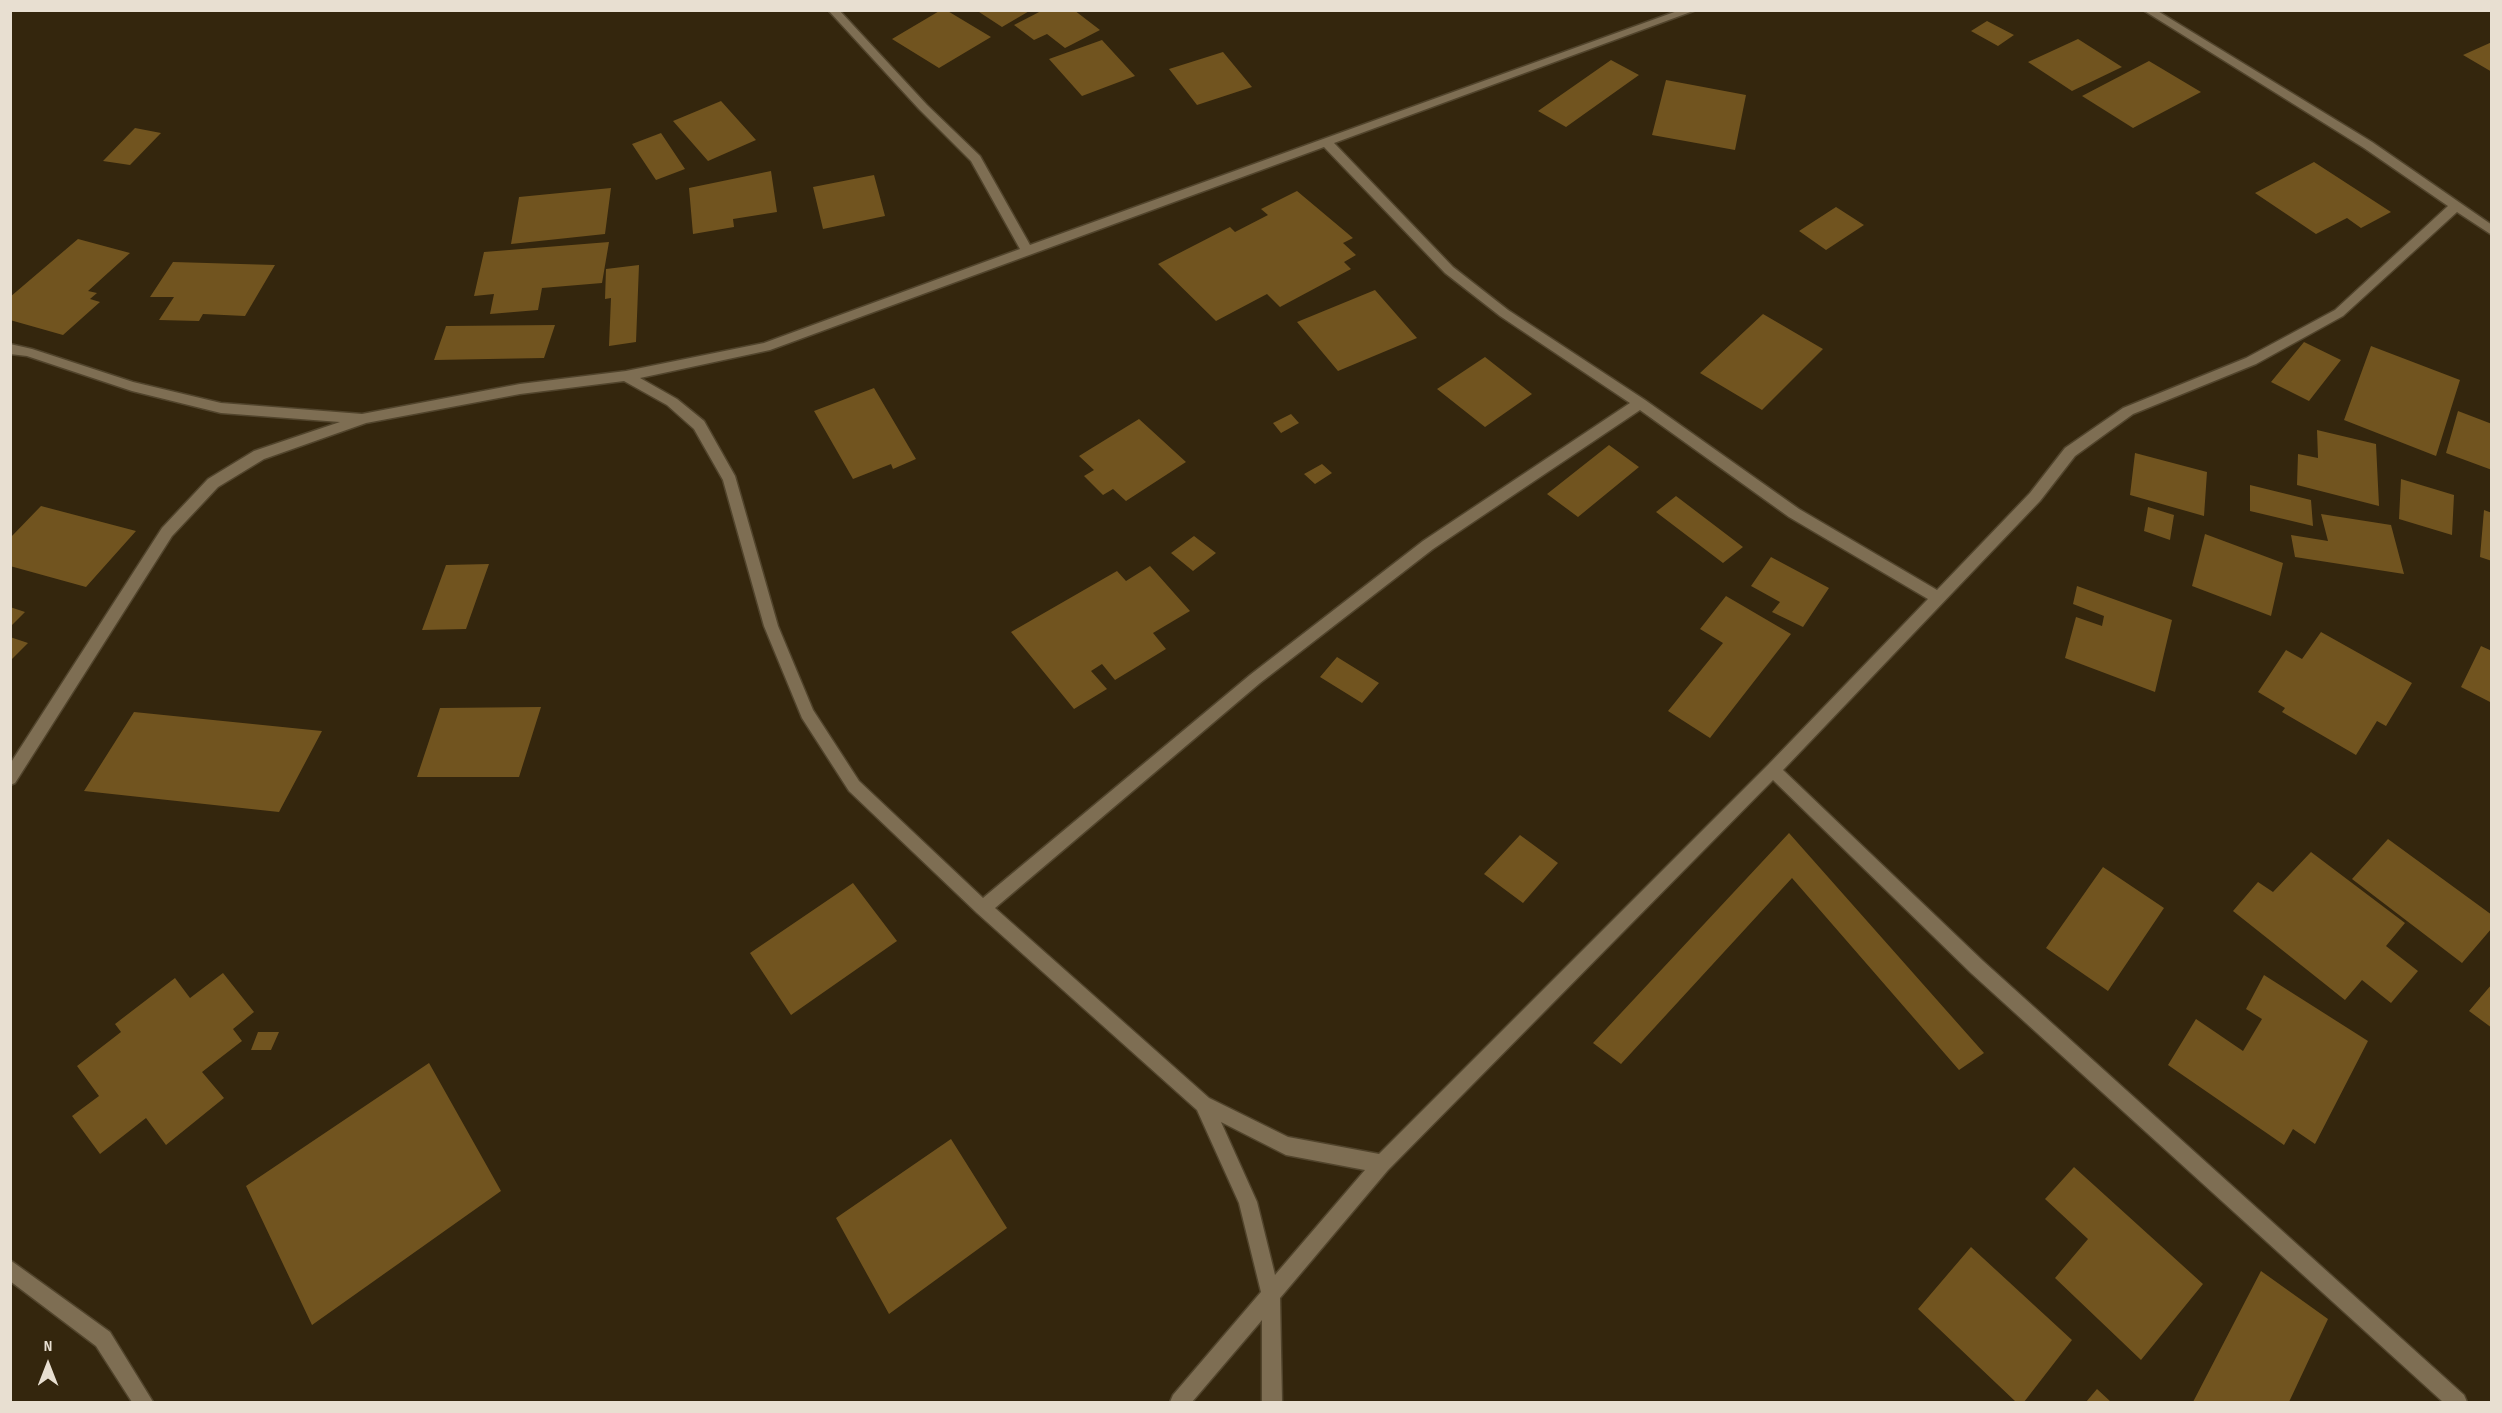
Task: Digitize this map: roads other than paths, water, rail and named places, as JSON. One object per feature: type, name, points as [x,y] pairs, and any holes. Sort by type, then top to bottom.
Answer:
[{"type":"street","points":[[832,10],[976,159],[1028,250]]},
{"type":"street","points":[[10,778],[167,532],[213,483],[259,455],[365,418],[520,389],[626,376],[766,347],[1691,10]]},
{"type":"street","points":[[2148,10],[2368,145],[2492,231]]},
{"type":"street","points":[[1326,142],[1449,270],[1504,313],[1640,403],[1794,513],[1939,598]]},
{"type":"street","points":[[1180,1402],[1382,1164],[1773,770],[2035,497],[2070,452],[2128,411],[2251,361],[2339,313],[2456,206]]},
{"type":"street","points":[[10,349],[28,351],[132,386],[221,408],[365,418]]},
{"type":"street","points":[[626,376],[672,402],[699,425],[730,480],[771,626],[807,713],[854,786],[983,908],[1203,1104],[1286,1146],[1382,1164]]},
{"type":"street","points":[[983,908],[1255,679],[1428,545],[1640,403]]},
{"type":"street","points":[[1773,770],[1977,967],[2457,1402]]},
{"type":"street","points":[[1203,1104],[1248,1202],[1271,1296],[1272,1402]]},
{"type":"street","points":[[10,1269],[103,1339],[143,1402]]}]
